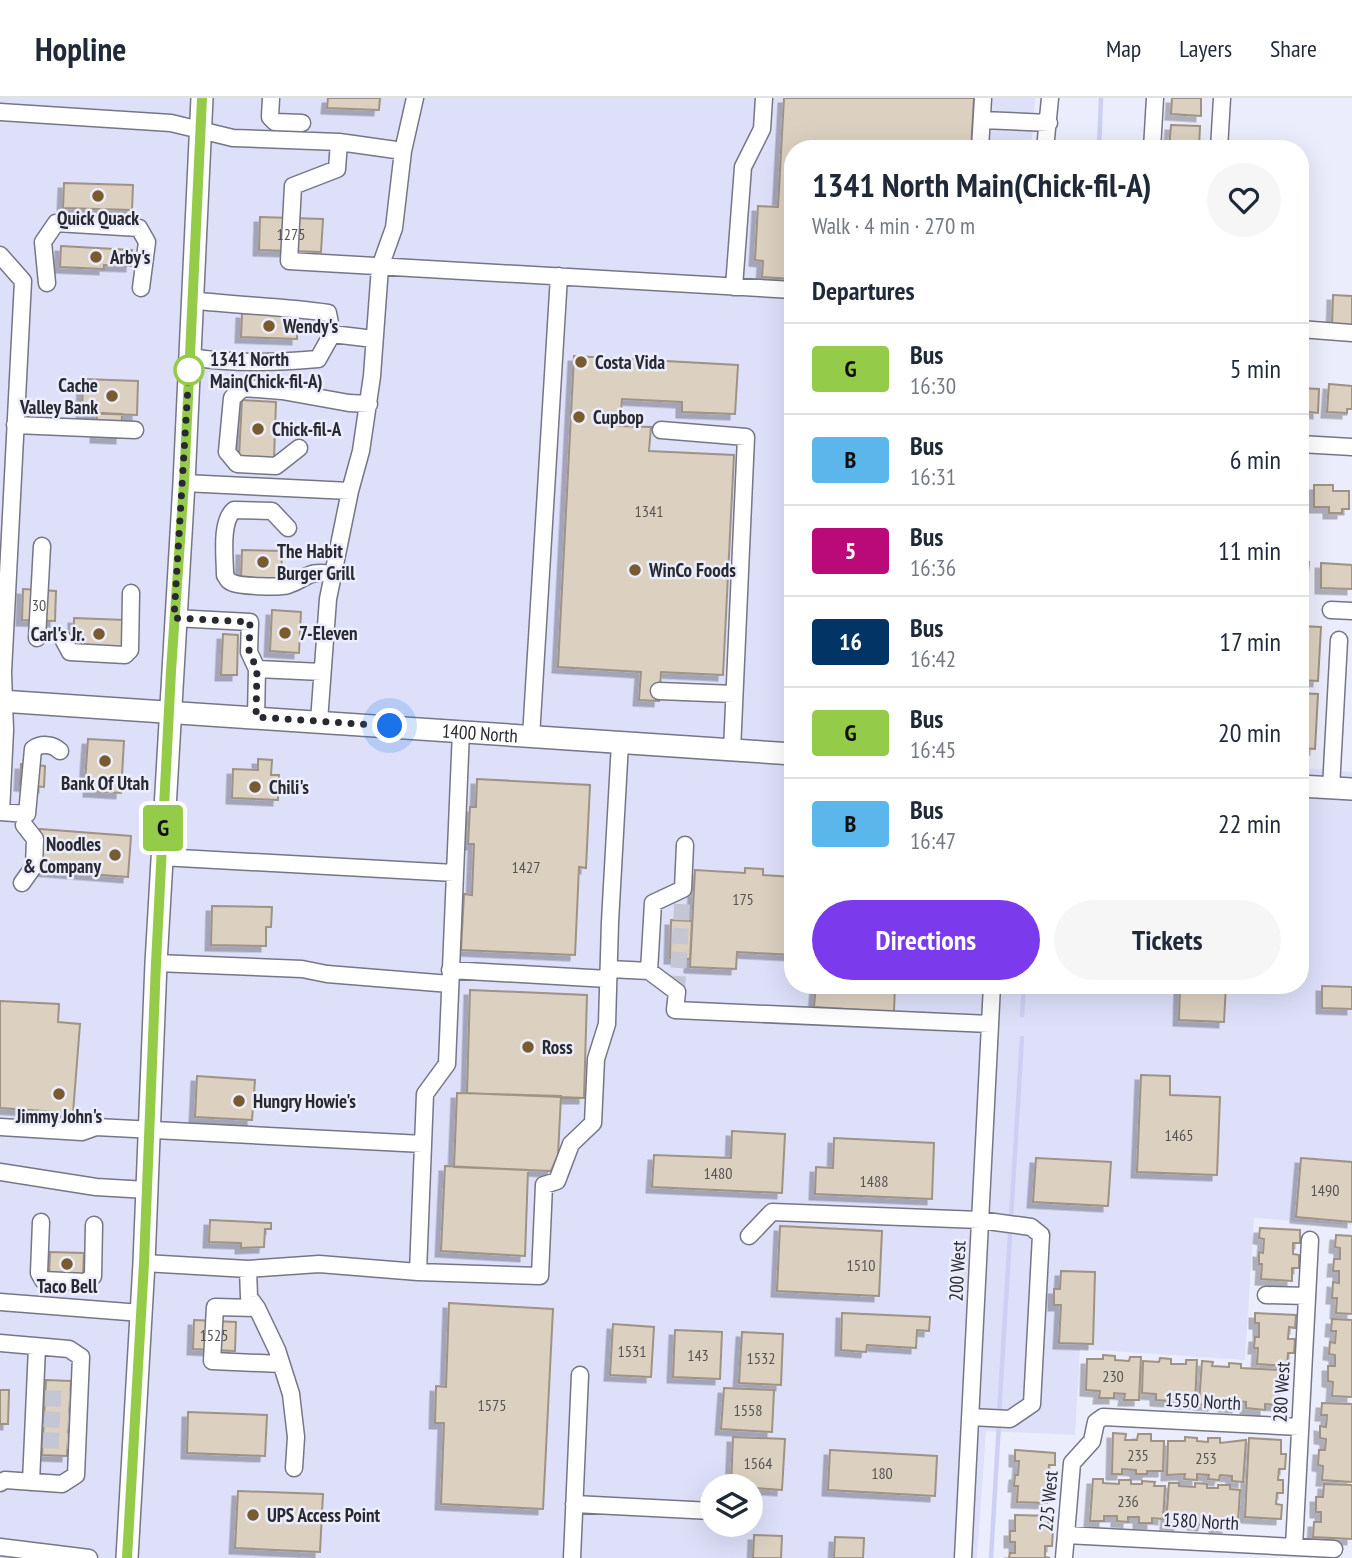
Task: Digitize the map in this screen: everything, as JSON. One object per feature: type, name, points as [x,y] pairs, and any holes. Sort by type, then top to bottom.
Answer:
[{"type":"main road","points":[[127,1558],[202,98]]},
{"type":"main road","name":"1400 North","points":[[2,701],[784,753]]},
{"type":"main road","points":[[1309,786],[1341,788]]},
{"type":"street","points":[[271,98],[270,117],[275,122],[302,122]]},
{"type":"street","points":[[319,722],[328,600],[350,491],[361,452],[369,404],[380,267],[394,228],[403,151],[415,98]]},
{"type":"street","points":[[734,287],[743,167],[762,130],[764,98]]},
{"type":"street","points":[[981,140],[983,98]]},
{"type":"street","points":[[1046,140],[1050,98]]},
{"type":"street","points":[[1152,140],[1154,98]]},
{"type":"street","points":[[1220,140],[1222,98]]},
{"type":"street","points":[[0,112],[172,122],[233,138],[339,142],[403,151]]},
{"type":"street","points":[[982,120],[1049,123]]},
{"type":"street","points":[[339,142],[337,169],[293,186],[289,261],[784,290]]},
{"type":"street","points":[[47,283],[43,242],[56,223],[139,228],[147,242],[141,288]]},
{"type":"street","points":[[0,255],[23,281],[4,579],[0,812],[26,820]]},
{"type":"street","points":[[531,737],[559,276]]},
{"type":"street","points":[[190,357],[221,362],[268,364],[318,359],[332,334],[328,313],[289,307],[192,300]]},
{"type":"street","points":[[1309,330],[1352,333]]},
{"type":"street","points":[[332,334],[374,339]]},
{"type":"street","points":[[299,448],[276,466],[237,464],[227,452],[232,398],[243,388],[369,404]]},
{"type":"street","points":[[15,425],[135,430]]},
{"type":"street","points":[[661,430],[746,436],[732,750]]},
{"type":"street","points":[[1309,445],[1352,447]]},
{"type":"street","points":[[184,483],[350,491]]},
{"type":"street","points":[[288,528],[272,511],[234,510],[229,514],[226,523],[225,575],[229,582],[237,585],[286,586],[317,571],[334,574]]},
{"type":"street","points":[[37,638],[42,546]]},
{"type":"street","points":[[63,639],[71,652],[125,655],[130,650],[131,593]]},
{"type":"street","points":[[1331,610],[1352,611]]},
{"type":"street","points":[[174,618],[250,622],[249,652],[257,669],[256,717]]},
{"type":"street","points":[[1339,640],[1341,788]]},
{"type":"street","points":[[257,669],[322,672]]},
{"type":"street","points":[[659,691],[734,694]]},
{"type":"street","points":[[418,1272],[425,1094],[447,1064],[461,732]]},
{"type":"street","points":[[144,1263],[248,1269],[319,1264],[418,1272],[540,1276],[544,1185],[557,1181],[572,1144],[593,1123],[596,1059],[607,1024],[620,743]]},
{"type":"street","points":[[22,883],[34,866],[35,839],[26,820],[33,749],[38,745],[55,746],[60,751]]},
{"type":"street","points":[[649,971],[653,903],[683,889],[685,845]]},
{"type":"street","points":[[161,857],[454,873]]},
{"type":"street","points":[[156,963],[302,970],[327,974],[450,977],[649,971],[677,992],[676,1010],[990,1024]]},
{"type":"street","name":"200 West","points":[[963,1558],[992,994]]},
{"type":"street","points":[[0,1127],[82,1132],[96,1126],[423,1144]]},
{"type":"street","points":[[0,1172],[96,1186],[146,1190]]},
{"type":"street","points":[[749,1236],[772,1212],[980,1220],[1031,1227],[1041,1235],[1032,1404],[1010,1419],[970,1417]]},
{"type":"street","points":[[41,1222],[39,1273],[43,1280],[54,1281],[86,1282],[93,1276],[94,1225]]},
{"type":"street","name":"280 West","points":[[1294,1547],[1310,1240]]},
{"type":"street","points":[[248,1269],[249,1297],[278,1350],[290,1394],[296,1437],[294,1468]]},
{"type":"street","points":[[1266,1294],[1307,1296]]},
{"type":"street","points":[[0,1302],[141,1313]]},
{"type":"street","points":[[257,1308],[215,1307],[212,1361],[281,1364]]},
{"type":"street","points":[[0,1343],[69,1349],[81,1357],[73,1421],[76,1475],[62,1484],[5,1480],[0,1483]]},
{"type":"street","points":[[31,1482],[38,1440],[40,1398],[37,1347]]},
{"type":"street","points":[[572,1558],[580,1375]]},
{"type":"street","name":"1550 North","points":[[1104,1417],[1300,1427]]},
{"type":"street","name":"225 West","points":[[1064,1558],[1072,1462],[1091,1441],[1096,1422],[1104,1417]]},
{"type":"street","points":[[574,1504],[700,1510]]},
{"type":"street","name":"1580 North","points":[[1066,1535],[1261,1552],[1294,1547],[1334,1549]]},
{"type":"street","points":[[0,1547],[52,1556],[89,1558]]},
{"type":"shaded area","points":[[0,98],[1035,98],[1032,140],[784,140],[784,994],[1309,994],[1309,769],[1352,772],[1352,1225],[1254,1218],[1245,1360],[1080,1349],[1075,1435],[986,1431],[977,1558],[0,1558]]},
{"type":"building","points":[[328,98],[380,98],[379,110],[327,108]]},
{"type":"building","points":[[784,98],[974,98],[972,140],[784,140],[784,278],[762,277],[763,261],[755,260],[758,206],[778,207]]},
{"type":"building","points":[[1172,98],[1201,98],[1201,116],[1171,114]]},
{"type":"building","points":[[1171,125],[1200,126],[1199,140],[1170,140]]},
{"type":"building","name":"Quick Quack","points":[[64,183],[133,185],[132,210],[63,208]]},
{"type":"building","points":[[260,217],[323,219],[321,252],[259,250]]},
{"type":"building","name":"Arby's","points":[[61,246],[132,250],[131,266],[104,265],[104,269],[60,267]]},
{"type":"building","points":[[1333,295],[1352,296],[1352,328],[1332,328]]},
{"type":"building","name":"Wendy's","points":[[242,313],[298,315],[297,339],[241,337]]},
{"type":"building","points":[[574,356],[738,365],[735,414],[682,412],[682,402],[622,399],[620,426],[651,427],[649,451],[734,455],[723,675],[661,672],[659,701],[639,700],[641,672],[558,667]]},
{"type":"building","points":[[83,379],[138,381],[137,415],[82,413]]},
{"type":"building","points":[[1329,384],[1352,386],[1352,409],[1347,409],[1347,413],[1327,412]]},
{"type":"building","points":[[1309,388],[1319,389],[1318,413],[1309,412]]},
{"type":"building","name":"Chick-fil-A","points":[[242,400],[276,402],[274,459],[239,457]]},
{"type":"building","points":[[97,413],[122,414],[121,438],[96,437]]},
{"type":"building","points":[[1314,485],[1333,485],[1333,491],[1349,491],[1349,509],[1342,509],[1342,513],[1329,513],[1329,507],[1314,507]]},
{"type":"building","points":[[242,550],[282,551],[281,581],[241,579]]},
{"type":"building","points":[[1321,563],[1352,565],[1352,589],[1321,588]]},
{"type":"building","points":[[23,589],[56,591],[55,621],[22,620]]},
{"type":"building","points":[[272,610],[301,612],[299,653],[270,651]]},
{"type":"building","name":"Carl's Jr.","points":[[74,618],[125,620],[124,650],[73,648]]},
{"type":"building","points":[[1309,626],[1321,627],[1318,681],[1309,680]]},
{"type":"building","points":[[223,634],[238,635],[237,675],[221,675]]},
{"type":"building","points":[[1309,694],[1318,694],[1315,749],[1309,749]]},
{"type":"building","name":"Bank Of Utah","points":[[88,739],[124,741],[121,793],[89,791],[90,782],[85,782]]},
{"type":"building","name":"Chili's","points":[[258,759],[272,760],[271,775],[279,775],[278,800],[232,798],[233,769],[258,770]]},
{"type":"building","points":[[21,764],[45,766],[44,787],[20,785]]},
{"type":"building","points":[[477,779],[590,785],[586,868],[579,867],[575,955],[461,950],[464,894],[472,895],[474,844],[468,844],[470,807],[476,807]]},
{"type":"building","points":[[40,829],[131,836],[128,877],[37,870]]},
{"type":"building","points":[[745,868],[763,869],[763,875],[784,876],[784,955],[737,952],[736,969],[690,967],[695,870],[745,873]]},
{"type":"building","points":[[212,906],[272,907],[271,927],[266,927],[266,946],[211,945]]},
{"type":"building","points":[[671,920],[692,921],[690,959],[670,958]]},
{"type":"building","points":[[1322,986],[1352,987],[1352,1009],[1322,1008]]},
{"type":"building","points":[[470,990],[587,995],[584,1098],[467,1093]]},
{"type":"building","points":[[815,994],[895,994],[894,1012],[814,1007]]},
{"type":"building","points":[[1180,994],[1226,994],[1224,1022],[1179,1020]]},
{"type":"building","points":[[0,1001],[59,1004],[58,1022],[80,1024],[73,1113],[0,1108]]},
{"type":"building","points":[[1141,1075],[1170,1076],[1170,1095],[1220,1097],[1217,1175],[1137,1172]]},
{"type":"building","points":[[197,1076],[255,1080],[252,1120],[195,1117]]},
{"type":"building","points":[[457,1093],[561,1096],[558,1155],[551,1171],[454,1167]]},
{"type":"building","points":[[732,1131],[785,1134],[782,1193],[652,1187],[654,1155],[731,1158]]},
{"type":"building","points":[[834,1138],[934,1143],[932,1199],[815,1194],[816,1167],[833,1168]]},
{"type":"building","points":[[1036,1158],[1111,1162],[1108,1206],[1033,1202]]},
{"type":"building","points":[[1301,1158],[1352,1162],[1352,1222],[1296,1217]]},
{"type":"building","points":[[445,1166],[528,1170],[525,1256],[441,1251]]},
{"type":"building","points":[[210,1220],[271,1223],[271,1229],[265,1229],[264,1247],[241,1248],[241,1243],[209,1242]]},
{"type":"building","points":[[780,1226],[882,1231],[879,1296],[777,1291]]},
{"type":"building","points":[[1260,1228],[1300,1230],[1300,1243],[1293,1243],[1293,1254],[1299,1255],[1299,1268],[1292,1268],[1292,1281],[1261,1279],[1262,1264],[1259,1264],[1259,1252],[1263,1253],[1264,1239],[1259,1238]]},
{"type":"building","points":[[1336,1235],[1352,1236],[1352,1314],[1336,1313],[1337,1298],[1332,1298],[1333,1282],[1339,1283],[1339,1271],[1333,1271],[1334,1259],[1340,1259],[1340,1248],[1335,1247]]},
{"type":"building","points":[[50,1252],[84,1253],[83,1276],[49,1275]]},
{"type":"building","points":[[1061,1271],[1095,1272],[1093,1344],[1059,1343],[1061,1305],[1054,1305],[1054,1289],[1060,1289]]},
{"type":"building","points":[[449,1303],[553,1309],[543,1509],[441,1504],[444,1423],[435,1423],[436,1386],[446,1387]]},
{"type":"building","points":[[842,1313],[930,1317],[929,1331],[917,1330],[916,1348],[867,1345],[866,1352],[841,1350]]},
{"type":"building","points":[[1255,1313],[1296,1315],[1295,1328],[1289,1327],[1288,1339],[1295,1339],[1294,1353],[1288,1353],[1287,1366],[1257,1364],[1258,1348],[1254,1348],[1255,1337],[1259,1337],[1259,1323],[1255,1323]]},
{"type":"building","points":[[1332,1319],[1352,1320],[1352,1397],[1332,1396],[1333,1382],[1328,1381],[1328,1366],[1335,1366],[1335,1355],[1329,1354],[1330,1342],[1335,1343],[1336,1331],[1331,1331]]},
{"type":"building","points":[[194,1320],[236,1322],[235,1351],[193,1349]]},
{"type":"building","points":[[613,1324],[654,1327],[651,1377],[610,1375]]},
{"type":"building","points":[[675,1330],[722,1332],[720,1379],[673,1377]]},
{"type":"building","points":[[742,1332],[783,1334],[781,1385],[739,1383]]},
{"type":"building","points":[[1103,1355],[1115,1356],[1115,1360],[1129,1361],[1130,1357],[1141,1357],[1139,1400],[1124,1400],[1125,1394],[1114,1393],[1114,1398],[1099,1398],[1100,1391],[1086,1390],[1087,1359],[1103,1359]]},
{"type":"building","points":[[1160,1358],[1171,1359],[1171,1364],[1186,1364],[1186,1360],[1197,1360],[1195,1403],[1181,1403],[1181,1397],[1171,1396],[1170,1401],[1156,1400],[1156,1394],[1142,1393],[1143,1361],[1159,1362]]},
{"type":"building","points":[[1202,1361],[1213,1362],[1212,1366],[1229,1367],[1229,1363],[1241,1364],[1241,1368],[1280,1370],[1278,1405],[1265,1404],[1265,1410],[1246,1408],[1246,1402],[1238,1401],[1237,1407],[1224,1406],[1225,1400],[1213,1399],[1213,1405],[1199,1404]]},
{"type":"building","points":[[46,1380],[71,1381],[67,1456],[42,1455]]},
{"type":"building","points":[[724,1388],[774,1390],[772,1432],[721,1429]]},
{"type":"building","points":[[0,1390],[9,1390],[8,1424],[0,1424]]},
{"type":"building","points":[[1322,1403],[1352,1404],[1352,1482],[1322,1480],[1323,1466],[1318,1465],[1319,1450],[1325,1450],[1326,1439],[1320,1438],[1320,1426],[1326,1427],[1327,1415],[1321,1415]]},
{"type":"building","points":[[188,1412],[267,1415],[265,1456],[187,1453]]},
{"type":"building","points":[[1113,1433],[1126,1434],[1125,1440],[1137,1440],[1138,1434],[1151,1434],[1151,1441],[1164,1441],[1163,1471],[1136,1474],[1136,1470],[1122,1469],[1122,1474],[1112,1474]]},
{"type":"building","points":[[733,1437],[785,1439],[782,1490],[763,1489],[763,1474],[731,1474]]},
{"type":"building","points":[[1185,1437],[1208,1442],[1208,1438],[1220,1438],[1220,1443],[1246,1440],[1243,1482],[1232,1481],[1232,1476],[1220,1475],[1219,1480],[1208,1479],[1209,1475],[1197,1474],[1197,1480],[1184,1479],[1185,1474],[1167,1475],[1168,1441],[1185,1441]]},
{"type":"building","points":[[1249,1438],[1281,1440],[1281,1454],[1286,1454],[1285,1469],[1279,1469],[1278,1480],[1283,1480],[1283,1493],[1277,1493],[1276,1504],[1282,1505],[1281,1519],[1245,1517]]},
{"type":"building","points":[[830,1450],[937,1456],[935,1496],[828,1490]]},
{"type":"building","points":[[1015,1450],[1055,1453],[1055,1465],[1049,1465],[1048,1477],[1055,1477],[1054,1491],[1047,1490],[1047,1503],[1017,1502],[1018,1486],[1014,1486],[1019,1461],[1015,1461]]},
{"type":"building","points":[[1093,1479],[1119,1484],[1119,1480],[1131,1480],[1131,1484],[1155,1482],[1154,1486],[1165,1486],[1163,1519],[1152,1518],[1152,1523],[1139,1523],[1139,1517],[1128,1517],[1128,1522],[1117,1521],[1117,1516],[1104,1516],[1104,1521],[1090,1521]]},
{"type":"building","points":[[1169,1483],[1195,1487],[1195,1483],[1207,1484],[1207,1488],[1230,1485],[1230,1489],[1240,1490],[1238,1522],[1227,1522],[1227,1527],[1215,1527],[1215,1520],[1204,1520],[1203,1525],[1193,1524],[1193,1519],[1180,1519],[1179,1525],[1166,1524]]},
{"type":"building","points":[[1324,1484],[1352,1485],[1352,1539],[1313,1537],[1314,1522],[1321,1522],[1321,1512],[1316,1512],[1316,1497],[1323,1497]]},
{"type":"building","points":[[238,1491],[323,1494],[320,1552],[235,1548]]},
{"type":"building","points":[[1015,1515],[1049,1516],[1048,1529],[1053,1529],[1052,1546],[1045,1546],[1045,1557],[1050,1558],[1009,1558],[1010,1553],[1015,1553],[1015,1542],[1010,1542],[1010,1531],[1015,1531]]},
{"type":"building","points":[[782,1536],[781,1558],[753,1558],[754,1537]]},
{"type":"building","points":[[835,1537],[864,1538],[863,1558],[834,1558]]},
{"type":"waterway","points":[[1099,140],[1101,98]]},
{"type":"waterway","points":[[1022,1015],[1023,994]]},
{"type":"waterway","points":[[999,1415],[1022,1038]]},
{"type":"waterway","points":[[991,1558],[999,1423]]},
{"type":"tunnel","points":[[677,992],[683,889]]},
{"type":"tunnel","points":[[45,1398],[70,1399]]},
{"type":"tunnel","points":[[44,1419],[69,1421]]},
{"type":"tunnel","points":[[43,1440],[68,1441]]},
{"type":"bus line","name":"G","points":[[127,1558],[202,98]]},
{"type":"place","name":"Quick Quack","points":[[98,196]]},
{"type":"place","name":"Arby's","points":[[96,257]]},
{"type":"place","name":"Wendy's","points":[[269,326]]},
{"type":"place","name":"Costa Vida","points":[[581,362]]},
{"type":"place","name":"1341 North Main(Chick-fil-A)","points":[[189,370]]},
{"type":"place","name":"Cache Valley Bank","points":[[112,396]]},
{"type":"place","name":"Cupbop","points":[[579,417]]},
{"type":"place","name":"Chick-fil-A","points":[[258,429]]},
{"type":"place","name":"The Habit Burger Grill","points":[[263,562]]},
{"type":"place","name":"WinCo Foods","points":[[635,570]]},
{"type":"place","name":"7-Eleven","points":[[285,633]]},
{"type":"place","name":"Carl's Jr.","points":[[99,634]]},
{"type":"place","name":"Bank Of Utah","points":[[105,761]]},
{"type":"place","name":"Chili's","points":[[255,787]]},
{"type":"place","name":"Noodles & Company","points":[[115,855]]},
{"type":"place","name":"Ross","points":[[528,1047]]},
{"type":"place","name":"Jimmy John's","points":[[59,1094]]},
{"type":"place","name":"Hungry Howie's","points":[[239,1101]]},
{"type":"place","name":"Taco Bell","points":[[67,1264]]},
{"type":"place","name":"UPS Access Point","points":[[253,1515]]},
{"type":"route","points":[[189,370],[174,618],[250,622],[249,652],[257,669],[256,717],[390,726]]}]
